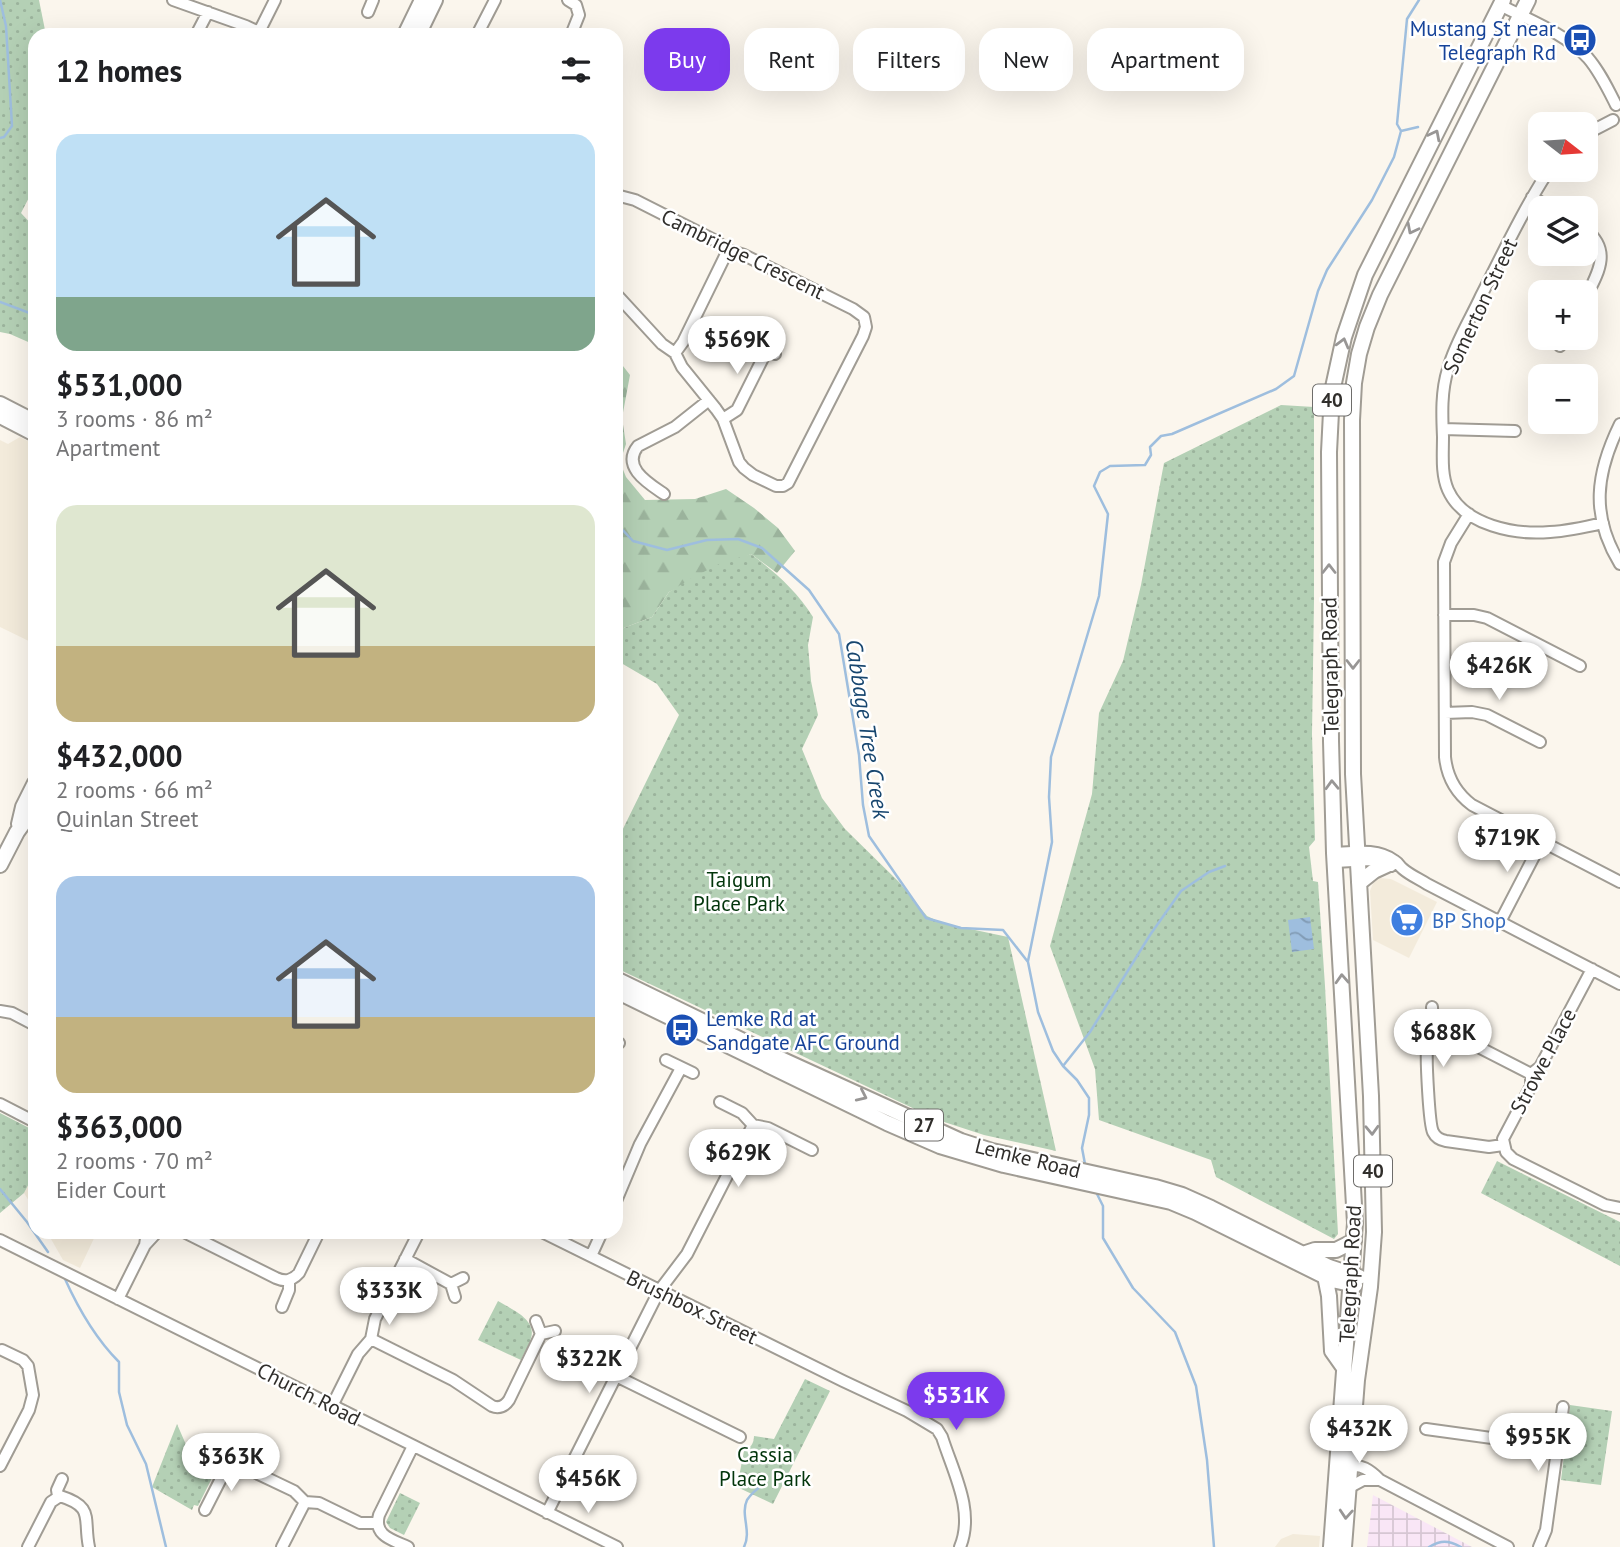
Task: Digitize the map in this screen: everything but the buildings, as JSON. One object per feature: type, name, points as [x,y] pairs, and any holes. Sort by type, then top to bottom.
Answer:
[{"type":"main road","points":[[408,28],[422,0]]},
{"type":"main road","points":[[421,28],[435,0]]},
{"type":"main road","name":"Telegraph Road","points":[[1344,1547],[1357,1380],[1374,1232],[1372,1141],[1353,774],[1353,399],[1359,354],[1384,286],[1528,0]]},
{"type":"main road","name":"Telegraph Road","points":[[1331,1547],[1354,1241],[1330,711],[1328,452],[1331,409],[1335,374],[1344,337],[1365,275],[1502,2]]},
{"type":"main road","points":[[0,404],[28,418]]},
{"type":"main road","points":[[0,416],[28,430]]},
{"type":"main road","points":[[17,832],[28,797]]},
{"type":"main road","points":[[0,865],[28,817]]},
{"type":"main road","points":[[1359,883],[1387,865]]},
{"type":"main road","name":"Lemke Road","points":[[623,982],[938,1132],[1055,1171]]},
{"type":"main road","name":"Lemke Road","points":[[623,994],[916,1136],[983,1160],[1142,1189],[1167,1190],[1199,1202],[1351,1280]]},
{"type":"main road","name":"Lemke Road","points":[[1142,1189],[1336,1281],[1351,1280],[1370,1284]]},
{"type":"main road","points":[[1303,1254],[1315,1250],[1336,1250],[1354,1241]]},
{"type":"main road","points":[[1325,1276],[1329,1296],[1332,1351],[1344,1368]]},
{"type":"street","points":[[173,0],[249,28]]},
{"type":"street","points":[[264,28],[275,0]]},
{"type":"street","points":[[481,28],[495,0]]},
{"type":"street","points":[[568,0],[576,5],[579,15],[574,28]]},
{"type":"street","points":[[368,12],[377,2]]},
{"type":"street","points":[[1502,2],[1580,50],[1598,71],[1618,104],[1612,110],[1617,122],[1598,130]]},
{"type":"street","points":[[200,28],[208,12]]},
{"type":"street","name":"Cambridge Crescent","points":[[623,198],[635,200],[716,241],[728,250],[744,255],[853,309],[869,320],[791,480],[786,485],[776,486],[744,468],[736,456],[723,419],[675,354],[662,344],[623,302]]},
{"type":"street","name":"Somerton Street","points":[[1528,205],[1450,361],[1443,391],[1445,480],[1452,498],[1469,514],[1494,526],[1527,532],[1558,532],[1603,523]]},
{"type":"street","points":[[1594,280],[1601,261],[1598,247]]},
{"type":"street","points":[[675,354],[728,250]]},
{"type":"street","points":[[723,419],[737,410],[767,350]]},
{"type":"street","points":[[664,494],[637,471],[632,460],[633,453],[638,446],[682,422],[709,400]]},
{"type":"street","points":[[1620,424],[1606,455],[1601,477],[1600,502],[1609,542],[1620,564]]},
{"type":"street","points":[[1443,429],[1515,430]]},
{"type":"street","points":[[1469,514],[1451,543],[1444,570],[1446,766],[1451,781],[1472,804],[1620,882]]},
{"type":"street","points":[[1444,615],[1474,615],[1493,620],[1580,666]]},
{"type":"street","points":[[1445,713],[1472,712],[1487,715],[1540,742]]},
{"type":"street","points":[[1500,922],[1542,841]]},
{"type":"street","points":[[1335,858],[1375,853],[1396,861],[1403,870]]},
{"type":"street","points":[[1357,856],[1403,870],[1620,984]]},
{"type":"street","name":"Strowe Place","points":[[1503,1145],[1506,1132],[1531,1086],[1531,1074],[1540,1067],[1592,969]]},
{"type":"street","points":[[1429,1003],[1437,1034]]},
{"type":"street","points":[[0,1010],[28,1021]]},
{"type":"street","points":[[1531,1074],[1454,1034],[1437,1034],[1429,1041],[1427,1049],[1430,1122],[1433,1132],[1437,1138],[1446,1141],[1484,1146],[1503,1145],[1513,1159],[1605,1205],[1620,1208]]},
{"type":"street","points":[[666,1060],[693,1073]]},
{"type":"street","points":[[623,1184],[640,1144],[681,1068]]},
{"type":"street","points":[[720,1102],[742,1113],[753,1125],[768,1128],[812,1150]]},
{"type":"street","points":[[0,1104],[28,1118]]},
{"type":"street","points":[[547,1513],[659,1291],[690,1249],[753,1125]]},
{"type":"street","points":[[145,1245],[146,1239]]},
{"type":"street","points":[[118,1299],[150,1239]]},
{"type":"street","points":[[198,1239],[279,1279],[289,1280],[299,1273],[316,1239]]},
{"type":"street","points":[[332,1406],[358,1354],[371,1339],[375,1319],[415,1239]]},
{"type":"street","name":"Brushbox Street","points":[[556,1239],[906,1411],[937,1429],[966,1508],[966,1528],[960,1547]]},
{"type":"street","points":[[591,1256],[599,1239]]},
{"type":"street","name":"Church Road","points":[[0,1240],[617,1547]]},
{"type":"street","points":[[405,1259],[451,1284],[455,1297]]},
{"type":"street","points":[[451,1284],[463,1278]]},
{"type":"street","points":[[282,1307],[289,1290],[289,1280]]},
{"type":"street","points":[[371,1339],[453,1380],[499,1408],[509,1400],[541,1334],[536,1321]]},
{"type":"street","points":[[541,1334],[555,1331]]},
{"type":"street","points":[[0,1466],[29,1410],[33,1395],[26,1363],[1,1351]]},
{"type":"street","points":[[616,1376],[740,1437]]},
{"type":"street","points":[[1539,1547],[1546,1531],[1563,1407]]},
{"type":"street","points":[[1426,1429],[1557,1447]]},
{"type":"street","points":[[408,1547],[383,1535],[377,1523],[413,1446]]},
{"type":"street","points":[[206,1449],[294,1491],[305,1502],[320,1503],[360,1523],[377,1523]]},
{"type":"street","points":[[205,1510],[230,1461]]},
{"type":"street","points":[[1335,1495],[1342,1473],[1350,1466],[1364,1467],[1380,1480],[1508,1547]]},
{"type":"street","points":[[58,1496],[57,1488],[62,1479]]},
{"type":"street","points":[[1348,1488],[1363,1480],[1380,1480]]},
{"type":"street","points":[[28,1547],[48,1507],[58,1496],[66,1497],[83,1507],[89,1547]]},
{"type":"street","points":[[282,1547],[305,1502]]},
{"type":"shaded area","points":[[20,437],[28,441],[28,641],[0,627],[0,440],[8,444]]},
{"type":"shaded area","points":[[1380,878],[1391,879],[1437,902],[1409,958],[1373,940],[1370,891],[1373,883]]},
{"type":"shaded area","points":[[51,1239],[94,1239],[80,1268],[63,1260]]},
{"type":"shaded area","points":[[1373,1495],[1472,1547],[1367,1547]]},
{"type":"shaded area","points":[[1293,1534],[1320,1536],[1319,1547],[1275,1547],[1281,1539]]},
{"type":"green space","points":[[0,0],[39,0],[45,28],[28,28],[28,200],[21,213],[28,220],[28,342],[0,332]]},
{"type":"green space","points":[[623,366],[630,375],[623,413]]},
{"type":"green space","points":[[1281,405],[1314,407],[1312,734],[1315,840],[1309,847],[1313,881],[1318,882],[1325,986],[1338,1234],[1334,1239],[1216,1177],[1211,1160],[1099,1120],[1095,1069],[1050,946],[1092,794],[1099,713],[1123,661],[1141,585],[1164,463]]},
{"type":"green space","points":[[623,424],[626,444],[623,453]]},
{"type":"green space","points":[[623,470],[645,500],[695,499],[726,489],[778,528],[795,551],[777,573],[751,554],[669,592],[652,617],[623,628]]},
{"type":"green space","name":"Taigum Place Park","points":[[751,554],[785,582],[813,617],[808,645],[811,681],[818,715],[802,749],[822,798],[845,829],[899,882],[927,916],[942,923],[1008,937],[1056,1151],[984,1135],[938,1120],[623,971],[623,829],[679,715],[657,684],[623,664],[623,628],[652,617],[669,592],[721,563]]},
{"type":"green space","points":[[0,1113],[28,1127],[28,1185],[24,1193],[0,1213]]},
{"type":"green space","points":[[1497,1161],[1620,1222],[1620,1266],[1481,1193]]},
{"type":"green space","points":[[498,1301],[522,1315],[530,1325],[531,1338],[521,1360],[478,1340]]},
{"type":"green space","name":"Cassia Place Park","points":[[805,1379],[830,1391],[773,1504],[737,1487],[744,1451],[751,1445],[754,1436],[774,1439]]},
{"type":"green space","points":[[1570,1405],[1612,1411],[1601,1485],[1561,1480]]},
{"type":"green space","points":[[177,1424],[187,1447],[218,1466],[211,1475],[198,1506],[194,1505],[192,1510],[152,1487]]},
{"type":"green space","points":[[400,1493],[420,1503],[404,1535],[390,1528],[386,1522]]},
{"type":"water","points":[[1310,917],[1314,949],[1292,952],[1288,920]]},
{"type":"waterway","name":"Cabbage Tree Creek","points":[[0,0],[6,26],[12,126],[4,137],[0,138]]},
{"type":"waterway","points":[[1028,961],[1052,842],[1049,797],[1051,757],[1099,596],[1108,514],[1094,486],[1100,472],[1110,466],[1145,465],[1151,455],[1150,447],[1161,436],[1172,434],[1276,389],[1294,376],[1318,291],[1327,270],[1372,200],[1394,157],[1401,131],[1397,124],[1407,19],[1419,0]]},
{"type":"waterway","points":[[1401,131],[1418,127]]},
{"type":"waterway","name":"Cabbage Tree Creek","points":[[0,302],[28,312]]},
{"type":"waterway","name":"Cabbage Tree Creek","points":[[623,530],[633,541],[667,550],[707,540],[738,539],[762,548],[809,590],[839,634],[869,836],[926,918],[961,928],[1003,930],[1028,962],[1038,1012],[1053,1051],[1089,1098],[1089,1115],[1082,1148],[1085,1164]]},
{"type":"waterway","points":[[1063,1066],[1090,1032],[1150,935],[1181,891],[1209,872],[1225,866]]},
{"type":"waterway","points":[[0,1189],[28,1223]]},
{"type":"waterway","name":"Cabbage Tree Creek","points":[[1095,1190],[1103,1206],[1103,1238],[1133,1288],[1175,1332],[1196,1386],[1207,1460],[1214,1547]]},
{"type":"waterway","points":[[39,1239],[48,1252]]},
{"type":"waterway","points":[[65,1279],[88,1323],[119,1362],[119,1392],[127,1425],[146,1464],[166,1547]]},
{"type":"waterway","points":[[744,1547],[747,1535],[745,1506],[750,1496],[764,1484]]},
{"type":"waterway","points":[[1429,1547],[1445,1542],[1461,1547]]},
{"type":"place","name":"Mustang St near Telegraph Rd","points":[[1580,40]]},
{"type":"place","name":"BP Shop","points":[[1407,920]]},
{"type":"place","name":"Lemke Rd at Sandgate AFC Ground","points":[[682,1030]]}]
